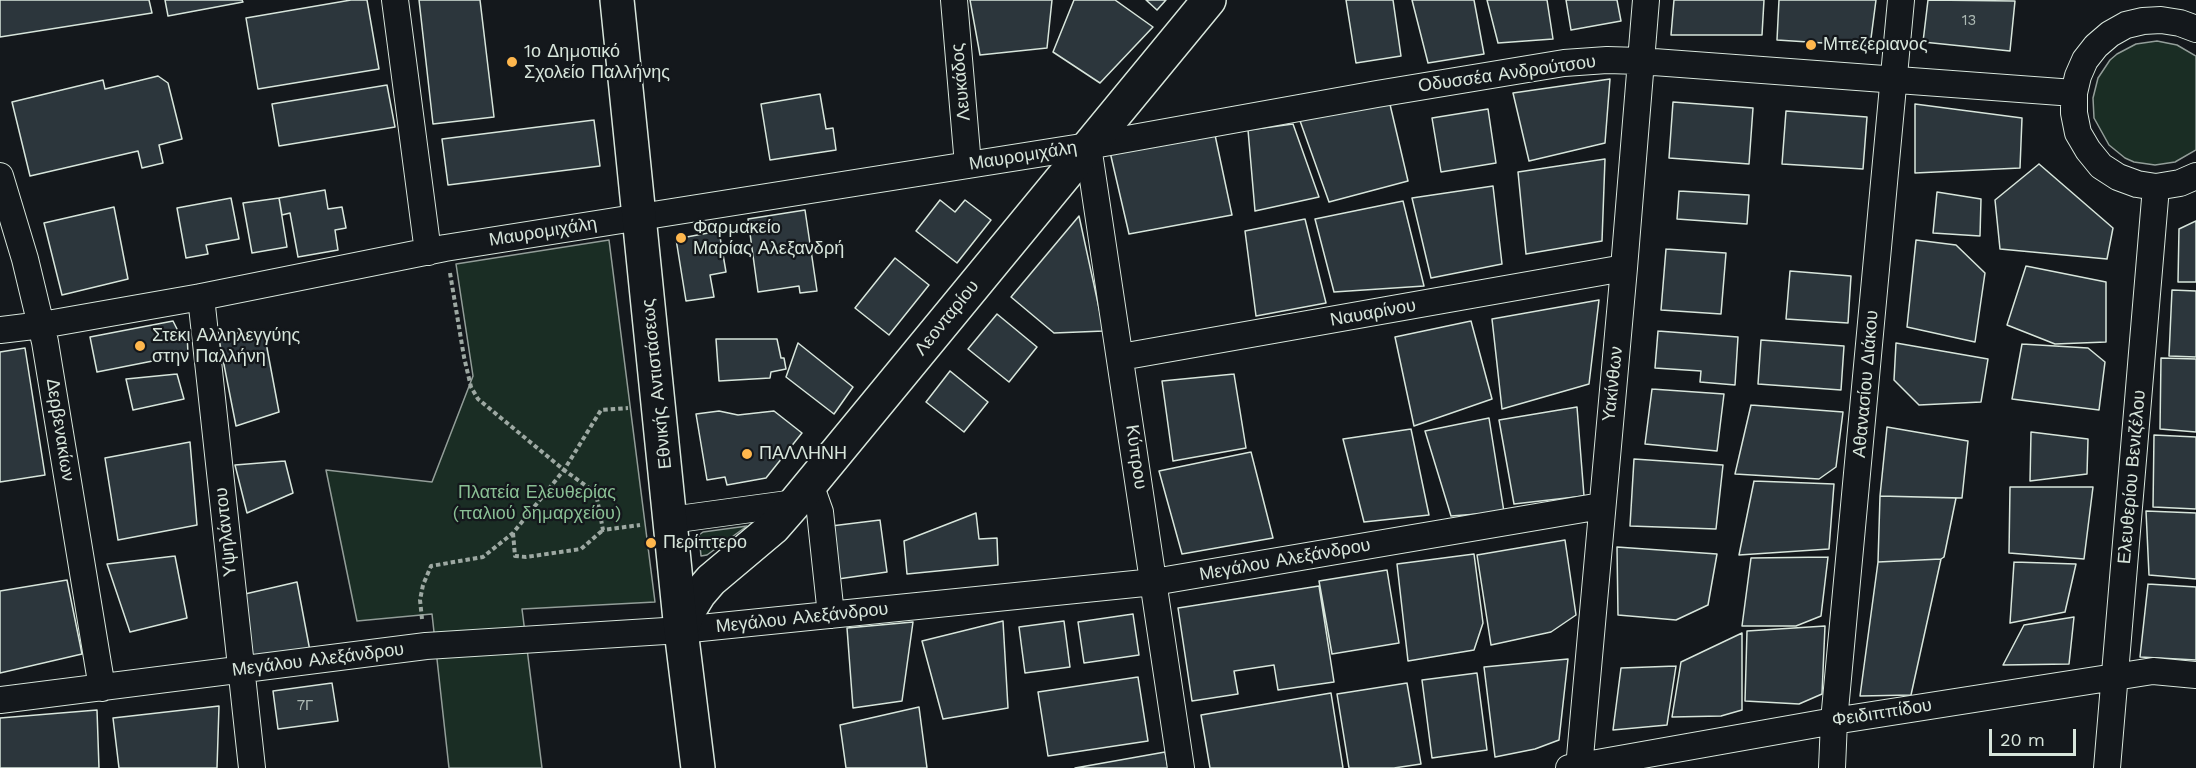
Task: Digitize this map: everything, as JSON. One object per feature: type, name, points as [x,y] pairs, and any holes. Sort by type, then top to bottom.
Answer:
[{"type":"street","points":[[395,0],[437,250]]},
{"type":"street","name":"Εθνικής Αντιστάσεως","points":[[617,0],[681,630],[698,768]]},
{"type":"street","name":"Λευκάδος","points":[[954,0],[968,165]]},
{"type":"street","name":"Λεονταρίου","points":[[681,630],[691,607],[711,580],[759,541],[803,494],[1209,0]]},
{"type":"street","name":"Υακίνθων","points":[[1576,768],[1624,268],[1646,0]]},
{"type":"street","name":"Αθανασίου Διάκου","points":[[1832,768],[1834,721],[1901,0]]},
{"type":"street","points":[[2196,29],[2180,23],[2162,10],[2143,21],[2126,25],[2110,34],[2085,60],[2074,93],[2074,113],[2078,133],[2101,166],[2118,177],[2136,184],[2156,187],[2180,183],[2196,176]]},
{"type":"street","name":"Οδυσσέα Ανδρούτσου","points":[[1088,146],[1564,63],[1607,60],[1894,78],[2074,93]]},
{"type":"street","points":[[1117,111],[1123,127],[1138,138]]},
{"type":"street","name":"Μαυρομιχάλη","points":[[0,330],[42,325],[201,297],[437,250],[1088,146]]},
{"type":"street","name":"Κύπρου","points":[[1088,146],[1181,768]]},
{"type":"street","name":"Δερβενακίων","points":[[0,176],[26,259],[42,325],[102,688]]},
{"type":"street","name":"Ελευθερίου Βενιζέλου","points":[[2107,768],[2156,187]]},
{"type":"street","name":"Ναυαρίνου","points":[[1121,357],[1624,268]]},
{"type":"street","name":"Υψηλάντου","points":[[201,297],[252,768]]},
{"type":"street","points":[[671,520],[803,494],[820,512],[831,615]]},
{"type":"street","name":"Μεγάλου Αλεξάνδρου","points":[[0,700],[426,646],[681,630],[1154,582],[1601,506]]},
{"type":"street","name":"Φειδιππίδου","points":[[1576,768],[1834,721],[2153,670],[2196,675]]},
{"type":"path","points":[[437,250],[471,387],[478,399],[564,470],[596,493],[603,530]]},
{"type":"path","points":[[426,646],[420,600],[431,566],[483,557],[513,532],[564,470],[600,410],[659,405]]},
{"type":"path","points":[[513,532],[515,556],[526,557],[581,549],[603,530],[671,520]]},
{"type":"green space","points":[[2157,41],[2177,45],[2196,56],[2196,150],[2175,162],[2155,165],[2134,162],[2109,145],[2094,118],[2093,98],[2098,78],[2110,60],[2136,44]]},
{"type":"green space","name":"Πλατεία Ελευθερίας (παλιού δημαρχείου)","points":[[609,240],[655,602],[522,609],[542,768],[449,768],[432,614],[357,621],[326,470],[432,482],[473,376],[456,264]]},
{"type":"green space","points":[[747,526],[707,555],[701,556],[699,535],[703,532]]},
{"type":"building","points":[[0,0],[149,0],[152,13],[0,37]]},
{"type":"building","points":[[165,0],[242,0],[243,2],[168,16]]},
{"type":"building","points":[[351,0],[367,0],[379,69],[258,89],[246,18]]},
{"type":"building","points":[[419,0],[480,0],[494,117],[433,124]]},
{"type":"building","points":[[970,0],[1052,0],[1047,48],[980,55]]},
{"type":"building","points":[[1074,0],[1115,0],[1153,27],[1100,83],[1053,52]]},
{"type":"building","points":[[1146,0],[1166,0],[1157,10]]},
{"type":"building","points":[[1346,0],[1393,0],[1401,56],[1356,63]]},
{"type":"building","points":[[1412,0],[1474,0],[1484,54],[1428,63]]},
{"type":"building","points":[[1487,0],[1547,0],[1553,39],[1498,43]]},
{"type":"building","points":[[1566,0],[1617,0],[1621,21],[1571,30]]},
{"type":"building","points":[[1674,0],[1764,0],[1762,35],[1671,35]]},
{"type":"building","points":[[1779,0],[1876,0],[1870,46],[1777,40]]},
{"type":"building","points":[[1928,0],[2015,1],[2010,51],[1923,42]]},
{"type":"building","points":[[158,76],[168,83],[182,139],[159,145],[163,163],[142,168],[138,151],[30,176],[12,102],[103,80],[105,89]]},
{"type":"building","points":[[1610,79],[1605,143],[1529,161],[1513,93]]},
{"type":"building","points":[[387,85],[395,127],[279,146],[272,104]]},
{"type":"building","points":[[820,94],[826,129],[833,128],[836,150],[770,160],[761,104]]},
{"type":"building","points":[[1388,96],[1408,181],[1329,202],[1299,118]]},
{"type":"building","points":[[1673,102],[1753,108],[1749,164],[1669,158]]},
{"type":"building","points":[[1915,104],[2022,118],[2020,168],[1915,173]]},
{"type":"building","points":[[1488,109],[1496,163],[1441,172],[1432,118]]},
{"type":"building","points":[[1786,111],[1867,117],[1863,169],[1782,164]]},
{"type":"building","points":[[594,120],[600,166],[448,185],[442,139]]},
{"type":"building","points":[[1293,124],[1319,197],[1255,211],[1248,130]]},
{"type":"building","points":[[1215,135],[1232,215],[1129,234],[1110,152]]},
{"type":"building","points":[[1605,159],[1602,241],[1526,254],[1518,172]]},
{"type":"building","points":[[2039,164],[2113,228],[2107,259],[2000,249],[1995,200]]},
{"type":"building","points":[[1493,186],[1502,264],[1431,278],[1412,198]]},
{"type":"building","points":[[325,190],[328,209],[342,207],[346,228],[335,230],[338,250],[298,257],[290,213],[282,215],[279,198]]},
{"type":"building","points":[[1679,191],[1749,195],[1747,224],[1677,219]]},
{"type":"building","points":[[1937,192],[1981,199],[1980,236],[1933,233]]},
{"type":"building","points":[[231,198],[239,239],[206,245],[208,254],[186,258],[177,208]]},
{"type":"building","points":[[279,198],[287,247],[252,253],[243,203]]},
{"type":"building","points":[[940,200],[955,212],[965,200],[991,220],[957,263],[916,231]]},
{"type":"building","points":[[1403,201],[1424,286],[1334,292],[1315,219]]},
{"type":"building","points":[[114,207],[128,279],[62,295],[44,223]]},
{"type":"building","points":[[805,210],[817,291],[800,293],[799,286],[758,292],[748,219]]},
{"type":"building","points":[[1079,216],[1104,331],[1054,333],[1011,297]]},
{"type":"building","points":[[1305,219],[1326,303],[1256,316],[1245,231]]},
{"type":"building","points":[[2196,221],[2196,282],[2178,282],[2179,229]]},
{"type":"building","points":[[719,231],[726,272],[710,275],[714,297],[686,301],[676,239]]},
{"type":"building","points":[[1916,240],[1956,245],[1985,273],[1975,342],[1907,327]]},
{"type":"building","points":[[1666,249],[1726,253],[1721,314],[1661,310]]},
{"type":"building","points":[[895,258],[929,285],[889,335],[855,308]]},
{"type":"building","points":[[2026,266],[2106,282],[2106,342],[2055,344],[2007,325]]},
{"type":"building","points":[[1790,271],[1851,276],[1848,323],[1786,319]]},
{"type":"building","points":[[2172,290],[2196,291],[2196,357],[2169,356]]},
{"type":"building","points":[[1599,300],[1589,384],[1502,409],[1492,319]]},
{"type":"building","points":[[997,314],[1037,347],[1009,382],[968,349]]},
{"type":"building","name":"Στεκι Αλληλεγγύης στην Παλλήνη","points":[[173,321],[179,333],[187,333],[188,354],[97,372],[90,337]]},
{"type":"building","points":[[1471,321],[1492,399],[1414,426],[1395,337]]},
{"type":"building","points":[[1658,331],[1738,337],[1735,385],[1700,382],[1701,371],[1655,368]]},
{"type":"building","points":[[264,332],[279,412],[236,426],[218,334]]},
{"type":"building","points":[[716,339],[777,339],[786,369],[771,372],[770,378],[719,381]]},
{"type":"building","points":[[1761,340],[1844,346],[1841,390],[1758,384]]},
{"type":"building","points":[[798,343],[853,387],[834,414],[786,377]]},
{"type":"building","points":[[1896,343],[1988,359],[1981,402],[1919,405],[1894,380]]},
{"type":"building","points":[[2022,344],[2088,348],[2105,362],[2099,410],[2012,399]]},
{"type":"building","points":[[25,348],[45,475],[0,482],[0,352]]},
{"type":"building","points":[[2161,358],[2196,359],[2196,432],[2160,429]]},
{"type":"building","points":[[950,371],[988,402],[964,432],[926,402]]},
{"type":"building","points":[[177,374],[184,399],[133,410],[126,379]]},
{"type":"building","points":[[1234,374],[1246,448],[1173,461],[1162,381]]},
{"type":"building","points":[[1652,389],[1724,394],[1717,451],[1645,444]]},
{"type":"building","points":[[1751,405],[1843,412],[1836,467],[1819,479],[1735,474]]},
{"type":"building","points":[[1577,407],[1584,496],[1514,504],[1499,420]]},
{"type":"building","points":[[719,411],[738,415],[774,411],[802,433],[766,478],[727,485],[725,477],[707,480],[696,414]]},
{"type":"building","points":[[1489,418],[1504,512],[1451,516],[1425,431]]},
{"type":"building","points":[[1887,427],[1968,441],[1962,498],[1880,496]]},
{"type":"building","points":[[1411,429],[1429,515],[1364,522],[1343,439]]},
{"type":"building","points":[[2031,432],[2088,439],[2087,474],[2030,481]]},
{"type":"building","points":[[2154,435],[2196,437],[2196,509],[2153,507]]},
{"type":"building","points":[[190,442],[197,525],[118,540],[105,458]]},
{"type":"building","points":[[1251,452],[1273,538],[1182,554],[1159,471]]},
{"type":"building","points":[[1634,459],[1723,465],[1716,529],[1630,526]]},
{"type":"building","points":[[285,461],[293,493],[247,513],[235,465]]},
{"type":"building","points":[[1754,481],[1834,484],[1829,549],[1739,555]]},
{"type":"building","points":[[2010,487],[2093,487],[2084,559],[2009,553]]},
{"type":"building","points":[[1880,496],[1956,498],[1944,557],[1878,562]]},
{"type":"building","points":[[2146,511],[2196,513],[2196,579],[2149,575]]},
{"type":"building","points":[[976,513],[979,539],[997,538],[998,565],[907,574],[904,541]]},
{"type":"building","points":[[880,520],[887,572],[838,579],[831,526]]},
{"type":"building","points":[[1565,540],[1576,615],[1551,632],[1491,645],[1477,555]]},
{"type":"building","points":[[1617,547],[1717,554],[1708,605],[1676,620],[1618,615]]},
{"type":"building","points":[[1474,554],[1483,623],[1474,650],[1408,661],[1397,564]]},
{"type":"building","points":[[175,556],[187,618],[130,632],[107,564]]},
{"type":"building","points":[[1828,557],[1821,616],[1796,626],[1742,626],[1751,558]]},
{"type":"building","points":[[1941,559],[1911,695],[1860,696],[1878,562]]},
{"type":"building","points":[[2014,562],[2076,564],[2065,612],[2010,623]]},
{"type":"building","points":[[1387,570],[1399,643],[1332,654],[1319,581]]},
{"type":"building","points":[[67,580],[82,654],[0,673],[0,591]]},
{"type":"building","points":[[297,582],[310,651],[253,659],[245,594]]},
{"type":"building","points":[[2148,584],[2196,587],[2196,660],[2140,657]]},
{"type":"building","points":[[1319,586],[1334,682],[1278,690],[1274,665],[1234,671],[1238,694],[1192,701],[1178,608]]},
{"type":"building","points":[[1133,614],[1139,655],[1084,663],[1078,622]]},
{"type":"building","points":[[2074,617],[2069,664],[2003,665],[2024,625]]},
{"type":"building","points":[[1003,621],[1008,708],[943,719],[922,641]]},
{"type":"building","points":[[1064,621],[1070,667],[1025,673],[1019,627]]},
{"type":"building","points":[[913,622],[902,701],[853,708],[847,628]]},
{"type":"building","points":[[1825,626],[1822,694],[1799,704],[1745,701],[1747,631]]},
{"type":"building","points":[[1742,633],[1742,710],[1721,716],[1672,717],[1681,662]]},
{"type":"building","points":[[1568,659],[1559,740],[1535,749],[1495,757],[1484,667]]},
{"type":"building","points":[[1676,666],[1667,725],[1613,730],[1621,668]]},
{"type":"building","points":[[1477,673],[1487,750],[1432,758],[1422,680]]},
{"type":"building","points":[[1138,677],[1148,741],[1048,756],[1038,692]]},
{"type":"building","points":[[332,683],[338,721],[278,729],[273,691]]},
{"type":"building","points":[[1407,683],[1421,764],[1394,768],[1349,768],[1337,694]]},
{"type":"building","points":[[1331,693],[1343,768],[1210,768],[1201,715]]},
{"type":"building","points":[[219,706],[217,768],[119,768],[113,718]]},
{"type":"building","points":[[919,707],[927,768],[846,768],[840,725]]},
{"type":"building","points":[[97,710],[99,768],[0,768],[0,718]]},
{"type":"building","points":[[1165,752],[1168,768],[1075,768]]},
{"type":"place","name":"Μπεζεριανος","points":[[1811,45]]},
{"type":"place","name":"1ο Δημοτικό Σχολείο Παλλήνης","points":[[512,62]]},
{"type":"place","name":"Φαρμακείο Μαρίας Αλεξανδρή","points":[[681,238]]},
{"type":"place","name":"Στεκι Αλληλεγγύης στην Παλλήνη","points":[[140,346]]},
{"type":"place","name":"ΠΑΛΛΗΝΗ","points":[[747,454]]},
{"type":"place","name":"Περίπτερο","points":[[651,543]]}]
